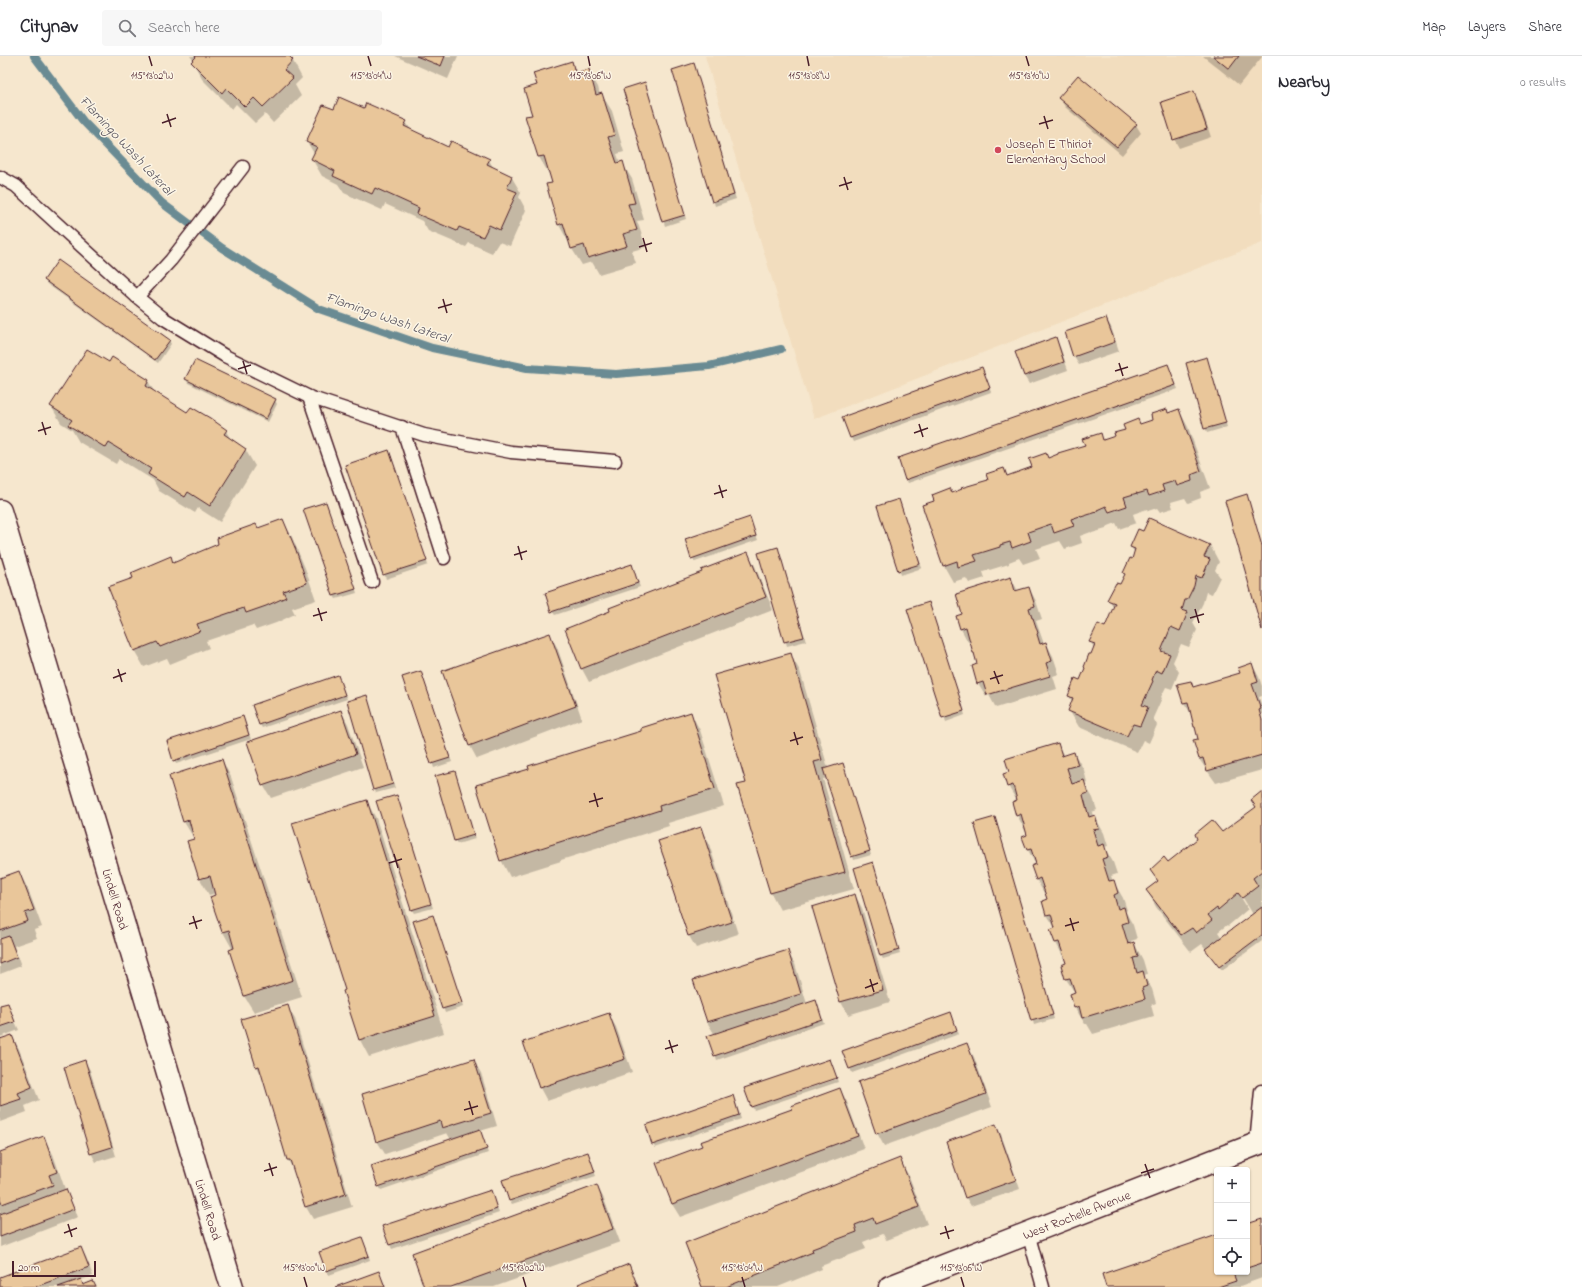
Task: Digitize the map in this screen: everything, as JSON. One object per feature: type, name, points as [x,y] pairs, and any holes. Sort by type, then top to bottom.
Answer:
[{"type":"street","name":"Lindell Road","points":[[0,511],[232,1287]]},
{"type":"street","name":"West Rochelle Avenue","points":[[890,1287],[1259,1143]]},
{"type":"lane","points":[[137,297],[171,260],[242,167]]},
{"type":"lane","points":[[0,177],[19,189],[137,297],[163,318],[225,356],[309,397],[424,435],[511,452],[615,461]]},
{"type":"lane","points":[[309,397],[372,582]]},
{"type":"lane","points":[[402,427],[444,558]]},
{"type":"lane","points":[[1259,1143],[1261,1091]]},
{"type":"lane","points":[[1028,1233],[1043,1287]]},
{"type":"shaded area","name":"Joseph E Thiriot Elementary School","points":[[705,56],[1262,56],[1262,243],[814,419]]},
{"type":"building","points":[[195,56],[289,56],[293,60],[284,70],[293,78],[263,107],[254,98],[245,107],[226,88],[222,93],[191,62],[196,57]]},
{"type":"building","points":[[416,56],[445,56],[441,66]]},
{"type":"building","points":[[1213,56],[1239,56],[1229,69]]},
{"type":"building","points":[[572,61],[575,73],[589,69],[596,95],[602,93],[615,135],[608,137],[617,163],[623,161],[635,203],[628,204],[637,230],[623,234],[627,246],[588,258],[584,245],[571,249],[563,223],[558,225],[546,184],[552,183],[544,156],[538,157],[525,116],[532,115],[524,89],[537,85],[533,73]]},
{"type":"building","points":[[694,63],[734,195],[712,202],[672,70]]},
{"type":"building","points":[[1078,75],[1137,124],[1117,147],[1058,98]]},
{"type":"building","points":[[645,82],[685,215],[662,222],[623,89]]},
{"type":"building","points":[[1194,91],[1207,129],[1173,140],[1161,102]]},
{"type":"building","points":[[339,97],[364,108],[366,103],[407,121],[404,126],[448,147],[451,141],[490,159],[487,164],[512,176],[507,188],[517,192],[500,230],[489,225],[483,237],[459,227],[457,231],[417,214],[419,208],[375,188],[372,194],[333,176],[335,171],[311,159],[317,147],[306,142],[323,105],[334,109]]},
{"type":"building","points":[[58,260],[170,340],[155,360],[44,280]]},
{"type":"building","points":[[1106,318],[1115,342],[1073,357],[1065,332]]},
{"type":"building","points":[[1056,337],[1064,362],[1024,376],[1015,352]]},
{"type":"building","points":[[87,349],[109,362],[112,357],[149,380],[146,386],[187,412],[191,407],[210,418],[227,430],[224,434],[246,449],[210,506],[188,492],[185,497],[148,474],[151,469],[109,443],[106,448],[68,425],[72,420],[50,406]]},
{"type":"building","points":[[1207,357],[1226,423],[1204,429],[1186,363]]},
{"type":"building","points":[[195,360],[276,399],[266,419],[185,379]]},
{"type":"building","points":[[1168,364],[1176,385],[905,480],[898,458]]},
{"type":"building","points":[[982,367],[990,388],[850,438],[842,417]]},
{"type":"building","points":[[1167,409],[1168,413],[1179,409],[1201,471],[1191,475],[1192,481],[1177,486],[1175,481],[1162,485],[1164,491],[1149,496],[1147,491],[1124,497],[1127,506],[1109,512],[1106,506],[1097,510],[1097,512],[1071,519],[1074,526],[1054,533],[1051,524],[1028,532],[1031,541],[1012,548],[1010,542],[1000,545],[1000,547],[974,555],[977,561],[958,567],[957,561],[943,566],[922,505],[934,501],[932,495],[950,488],[952,493],[962,489],[961,488],[988,480],[986,474],[1004,468],[1007,476],[1032,467],[1029,459],[1046,453],[1048,458],[1058,453],[1085,445],[1082,439],[1101,433],[1103,440],[1115,436],[1114,433],[1125,430],[1123,425],[1138,419],[1140,424],[1152,420],[1151,414]]},
{"type":"building","points":[[389,450],[427,561],[383,575],[345,465]]},
{"type":"building","points":[[1247,494],[1262,546],[1262,630],[1225,501]]},
{"type":"building","points":[[899,499],[920,564],[898,571],[877,506]]},
{"type":"building","points":[[326,502],[356,589],[333,596],[303,509]]},
{"type":"building","points":[[750,517],[756,536],[691,559],[685,539]]},
{"type":"building","points":[[1149,518],[1210,545],[1204,557],[1210,559],[1202,578],[1196,576],[1194,586],[1187,600],[1185,600],[1182,610],[1188,612],[1180,631],[1171,627],[1161,651],[1170,654],[1162,673],[1156,670],[1152,680],[1153,681],[1142,705],[1148,707],[1140,726],[1133,724],[1127,736],[1068,711],[1073,698],[1068,696],[1075,678],[1080,680],[1089,654],[1091,654],[1095,644],[1089,642],[1098,624],[1105,627],[1115,603],[1107,600],[1116,583],[1120,584],[1130,558],[1132,559],[1135,549],[1130,547],[1138,529],[1143,531]]},
{"type":"building","points":[[283,519],[296,550],[307,583],[283,591],[286,597],[266,606],[246,613],[244,608],[197,624],[200,631],[160,647],[157,642],[134,651],[108,587],[133,578],[131,573],[171,556],[173,563],[218,544],[217,538],[256,524],[258,528]]},
{"type":"building","points":[[778,547],[804,637],[784,642],[758,553]]},
{"type":"building","points":[[748,552],[766,597],[581,669],[565,629],[610,611],[609,608],[702,572],[701,570]]},
{"type":"building","points":[[632,564],[638,583],[551,612],[545,593]]},
{"type":"building","points":[[1011,577],[1015,591],[1029,587],[1035,606],[1029,608],[1038,633],[1040,644],[1046,642],[1052,661],[1046,663],[1050,676],[987,695],[983,682],[977,684],[972,666],[977,664],[966,627],[960,629],[956,616],[962,614],[956,594]]},
{"type":"building","points":[[929,602],[964,711],[942,718],[907,609]]},
{"type":"building","points":[[550,633],[576,706],[469,746],[442,671]]},
{"type":"building","points":[[791,653],[822,760],[814,762],[845,872],[770,893],[737,785],[746,783],[714,675]]},
{"type":"building","points":[[1252,663],[1258,682],[1252,684],[1261,709],[1259,710],[1262,720],[1262,755],[1207,771],[1203,758],[1199,759],[1193,740],[1198,739],[1188,702],[1183,703],[1177,684],[1191,681],[1193,687],[1240,673],[1238,668]]},
{"type":"building","points":[[421,671],[450,758],[431,764],[402,677]]},
{"type":"building","points":[[338,675],[345,695],[259,725],[252,705]]},
{"type":"building","points":[[367,695],[393,784],[373,790],[347,701]]},
{"type":"building","points":[[341,710],[356,754],[262,786],[247,742]]},
{"type":"building","points":[[691,712],[715,789],[659,806],[660,810],[500,861],[476,785],[529,769],[528,766],[641,731],[641,728]]},
{"type":"building","points":[[243,716],[249,735],[173,761],[167,741]]},
{"type":"building","points":[[1058,743],[1062,756],[1074,752],[1078,765],[1067,768],[1072,784],[1084,780],[1088,793],[1083,795],[1089,817],[1095,815],[1099,829],[1093,830],[1098,846],[1104,844],[1108,857],[1102,859],[1109,881],[1114,880],[1118,893],[1114,895],[1118,909],[1124,907],[1128,922],[1122,924],[1128,944],[1134,942],[1138,957],[1133,958],[1137,973],[1143,971],[1147,986],[1142,988],[1145,999],[1082,1018],[1079,1006],[1074,1008],[1070,994],[1075,992],[1070,978],[1065,979],[1061,965],[1066,963],[1059,942],[1055,943],[1050,930],[1055,928],[1051,914],[1046,915],[1042,901],[1047,899],[1040,878],[1036,880],[1031,866],[1036,864],[1031,849],[1027,850],[1022,837],[1027,835],[1021,814],[1016,816],[1012,802],[1017,800],[1013,785],[1007,787],[1003,774],[1009,772],[1005,759]]},
{"type":"building","points":[[222,759],[293,980],[244,996],[229,950],[234,948],[229,930],[222,932],[210,897],[215,895],[210,876],[199,879],[187,841],[194,839],[189,820],[183,822],[169,776]]},
{"type":"building","points":[[843,763],[870,851],[851,857],[823,769]]},
{"type":"building","points":[[455,771],[474,835],[454,841],[435,776]]},
{"type":"building","points":[[1262,791],[1262,871],[1253,878],[1258,886],[1242,898],[1238,893],[1218,910],[1217,908],[1208,915],[1212,920],[1196,933],[1192,928],[1181,935],[1146,890],[1158,881],[1150,870],[1164,857],[1168,862],[1197,839],[1195,834],[1212,820],[1222,832],[1256,807],[1251,800]]},
{"type":"building","points":[[397,795],[431,904],[411,910],[376,801]]},
{"type":"building","points":[[367,800],[435,1016],[359,1040],[343,991],[345,990],[292,823]]},
{"type":"building","points":[[995,817],[1053,1015],[1031,1021],[974,823]]},
{"type":"building","points":[[701,827],[732,922],[688,936],[672,888],[674,887],[658,841]]},
{"type":"building","points":[[873,862],[899,950],[880,956],[854,868]]},
{"type":"building","points":[[19,871],[34,910],[25,913],[28,921],[0,931],[0,878]]},
{"type":"building","points":[[855,894],[883,990],[840,1002],[812,907]]},
{"type":"building","points":[[1262,907],[1262,935],[1219,967],[1205,949]]},
{"type":"building","points":[[433,915],[462,1003],[442,1009],[413,921]]},
{"type":"building","points":[[9,936],[17,957],[0,964],[0,939]]},
{"type":"building","points":[[788,950],[801,994],[707,1022],[693,980]]},
{"type":"building","points":[[816,1000],[822,1019],[714,1056],[707,1036]]},
{"type":"building","points":[[8,1003],[15,1022],[0,1027],[0,1005]]},
{"type":"building","points":[[288,1005],[346,1194],[305,1207],[290,1160],[287,1160],[259,1066],[256,1067],[241,1019]]},
{"type":"building","points":[[951,1012],[957,1030],[849,1069],[842,1051]]},
{"type":"building","points":[[609,1013],[625,1059],[539,1088],[523,1042]]},
{"type":"building","points":[[12,1035],[32,1087],[18,1093],[21,1099],[0,1106],[0,1039]]},
{"type":"building","points":[[967,1043],[986,1094],[876,1134],[858,1082]]},
{"type":"building","points":[[474,1059],[491,1113],[442,1128],[440,1121],[376,1142],[362,1094]]},
{"type":"building","points":[[830,1059],[837,1078],[751,1107],[744,1088]]},
{"type":"building","points":[[85,1060],[112,1147],[90,1154],[64,1067]]},
{"type":"building","points":[[840,1088],[858,1136],[672,1204],[656,1163],[702,1146],[700,1142],[792,1109],[791,1106]]},
{"type":"building","points":[[733,1095],[739,1115],[652,1145],[646,1125]]},
{"type":"building","points":[[996,1124],[1016,1180],[965,1198],[946,1142]]},
{"type":"building","points":[[480,1129],[487,1149],[378,1187],[371,1166]]},
{"type":"building","points":[[44,1136],[57,1172],[49,1175],[53,1185],[2,1204],[0,1200],[0,1152]]},
{"type":"building","points":[[588,1152],[595,1172],[509,1201],[502,1180]]},
{"type":"building","points":[[900,1158],[919,1207],[875,1224],[873,1218],[855,1225],[857,1232],[812,1249],[813,1252],[726,1287],[702,1287],[685,1243]]},
{"type":"building","points":[[597,1185],[613,1229],[451,1287],[424,1287],[412,1253]]},
{"type":"building","points":[[66,1189],[74,1209],[0,1237],[0,1214]]},
{"type":"building","points":[[491,1190],[497,1209],[389,1245],[382,1226]]},
{"type":"building","points":[[1262,1219],[1262,1263],[1250,1267],[1250,1239],[1250,1223]]},
{"type":"building","points":[[1214,1236],[1214,1275],[1234,1275],[1236,1281],[1218,1287],[1106,1287],[1102,1274]]},
{"type":"building","points":[[362,1237],[369,1256],[326,1271],[319,1252]]},
{"type":"building","points":[[81,1247],[89,1267],[35,1287],[0,1287],[0,1277]]},
{"type":"building","points":[[629,1264],[638,1287],[580,1287],[578,1284]]},
{"type":"building","points":[[379,1271],[385,1287],[335,1287]]},
{"type":"building","points":[[81,1279],[83,1285],[93,1281],[96,1287],[58,1287]]},
{"type":"waterway","name":"Flamingo Wash Lateral","points":[[34,56],[83,121],[162,203],[222,248],[319,309],[432,348],[527,368],[616,374],[709,366],[781,349]]},
{"type":"place","name":"Joseph E Thiriot Elementary School","points":[[998,150]]}]
